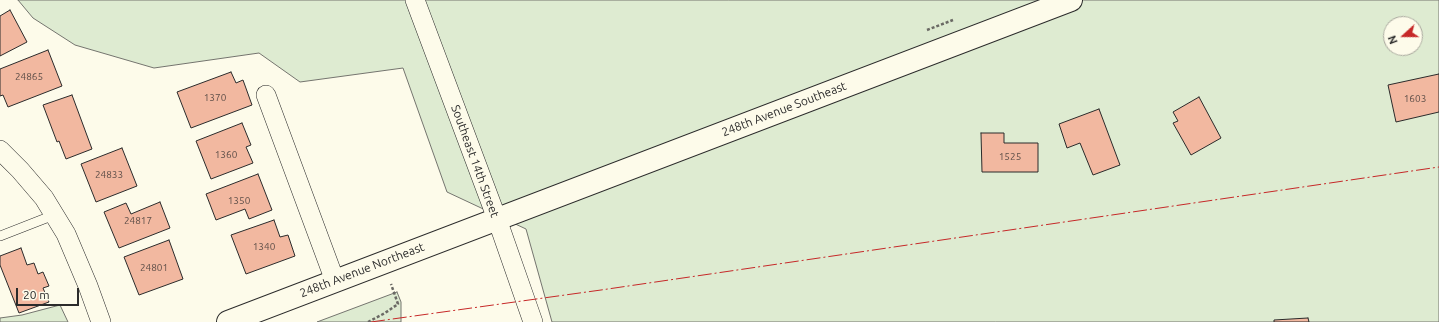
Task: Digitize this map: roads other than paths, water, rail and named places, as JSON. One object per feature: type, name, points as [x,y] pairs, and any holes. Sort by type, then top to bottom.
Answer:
[{"type":"street","name":"Southeast 14th Street","points":[[415,0],[497,219],[533,322]]},
{"type":"street","name":"248th Avenue Southeast","points":[[497,219],[1071,0]]},
{"type":"street","points":[[266,94],[335,281]]},
{"type":"street","points":[[0,150],[20,170],[44,198],[66,234],[88,286],[101,322]]},
{"type":"street","name":"248th Avenue Northeast","points":[[228,322],[497,219]]},
{"type":"lane","points":[[0,236],[54,215]]}]
